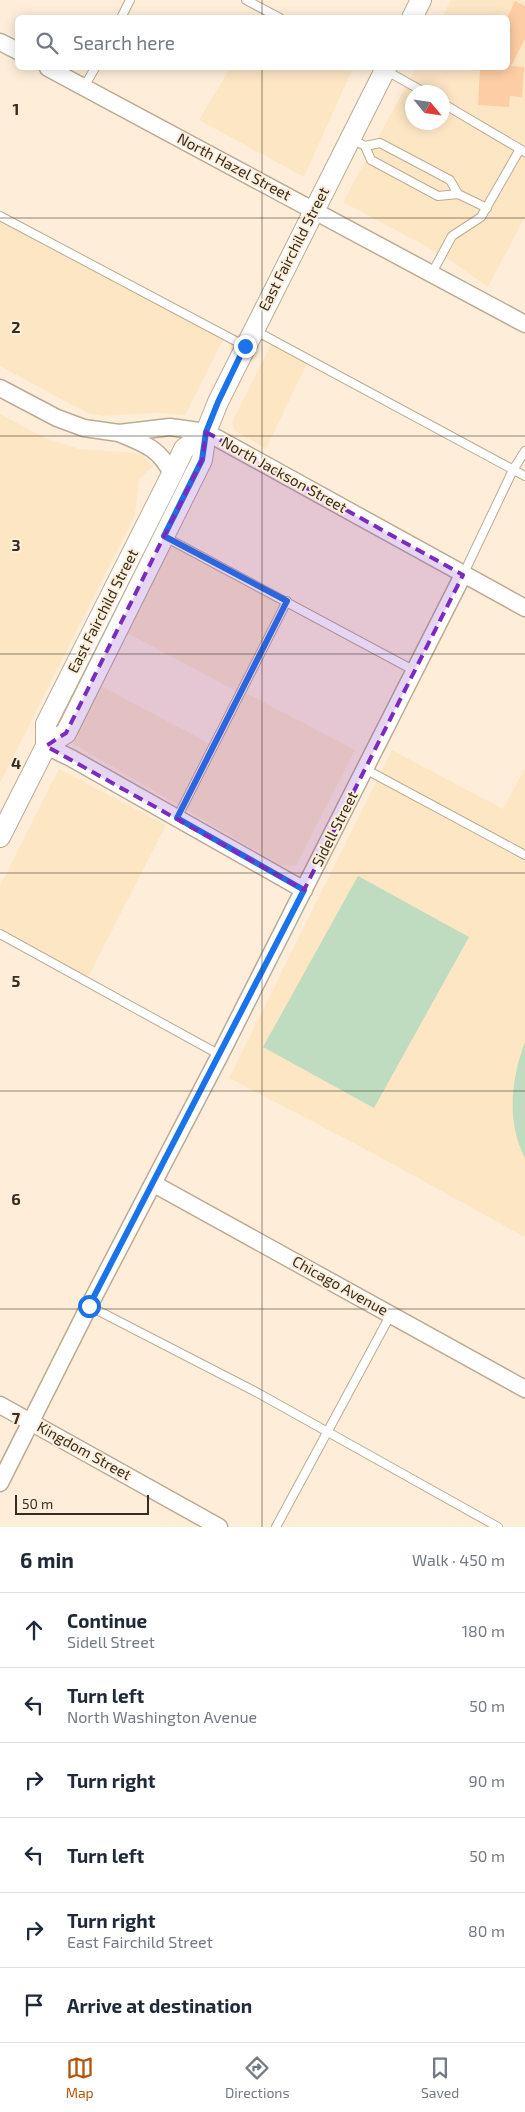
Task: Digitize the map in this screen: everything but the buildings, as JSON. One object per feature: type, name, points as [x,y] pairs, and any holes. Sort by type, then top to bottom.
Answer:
[{"type":"street","points":[[414,15],[421,0]]},
{"type":"street","points":[[0,42],[15,50]]},
{"type":"street","name":"North Hazel Street","points":[[52,70],[314,209],[525,324]]},
{"type":"street","name":"East Fairchild Street","points":[[46,746],[66,733],[202,460],[206,432],[218,402],[249,338],[314,209],[357,143],[383,70]]},
{"type":"street","name":"North Jackson Street","points":[[0,388],[57,418],[84,428],[119,433],[170,427],[206,432],[525,608]]},
{"type":"street","name":"East Fairchild Street","points":[[0,836],[46,746],[46,724],[184,449],[206,432]]},
{"type":"street","points":[[119,433],[150,447],[165,461],[172,474]]},
{"type":"street","name":"Sidell Street","points":[[0,1482],[220,1055],[463,575]]},
{"type":"street","points":[[46,746],[304,890]]},
{"type":"street","name":"Chicago Avenue","points":[[154,1184],[525,1389]]},
{"type":"street","name":"Kingdom Street","points":[[0,1405],[220,1527]]},
{"type":"lane","points":[[122,15],[130,0]]},
{"type":"lane","points":[[246,0],[274,15]]},
{"type":"lane","points":[[84,87],[94,70]]},
{"type":"lane","points":[[387,70],[412,85]]},
{"type":"lane","points":[[432,274],[452,236],[481,217],[523,150],[450,108]]},
{"type":"lane","points":[[357,143],[380,143],[450,180],[458,194]]},
{"type":"lane","points":[[357,143],[371,160],[438,196],[458,194],[487,208]]},
{"type":"lane","points":[[0,216],[525,476]]},
{"type":"lane","points":[[463,575],[513,470],[525,451]]},
{"type":"lane","points":[[164,536],[415,670]]},
{"type":"lane","points":[[177,818],[287,601]]},
{"type":"lane","points":[[366,768],[525,855]]},
{"type":"lane","points":[[0,934],[220,1055]]},
{"type":"lane","points":[[89,1306],[258,1393],[498,1527]]},
{"type":"lane","points":[[276,1527],[391,1314]]},
{"type":"highlighted area","points":[[206,432],[463,575],[304,890],[46,746],[66,733],[202,460]]},
{"type":"shaded area","points":[[451,0],[521,0],[525,2],[525,217],[488,287],[442,255],[343,202],[405,88],[405,130],[450,130],[450,85],[407,85],[415,70],[510,70],[510,15],[443,15]]},
{"type":"shaded area","points":[[229,70],[352,70],[304,177],[199,120]]},
{"type":"shaded area","points":[[0,216],[225,336],[185,415],[157,413],[104,416],[89,414],[0,366]]},
{"type":"shaded area","points":[[273,341],[309,359],[266,449],[235,431],[232,422]]},
{"type":"shaded area","points":[[0,414],[45,438],[79,449],[142,455],[153,466],[139,480],[135,515],[0,783]]},
{"type":"shaded area","points":[[173,541],[287,601],[242,691],[355,750],[296,866],[281,865],[72,743],[101,686],[214,746],[240,693],[127,633]]},
{"type":"shaded area","points":[[392,750],[503,809],[525,768],[525,1237],[365,1149],[229,1078]]},
{"type":"shaded area","points":[[59,769],[166,825],[86,981],[0,934],[0,886]]},
{"type":"green space","points":[[358,876],[469,937],[374,1108],[263,1047]]},
{"type":"green space","points":[[525,1042],[525,1158],[515,1130],[513,1100],[516,1071]]},
{"type":"route","points":[[89,1306],[154,1184],[304,890],[177,818],[287,601],[164,536],[202,460],[206,432],[245,346]]}]
